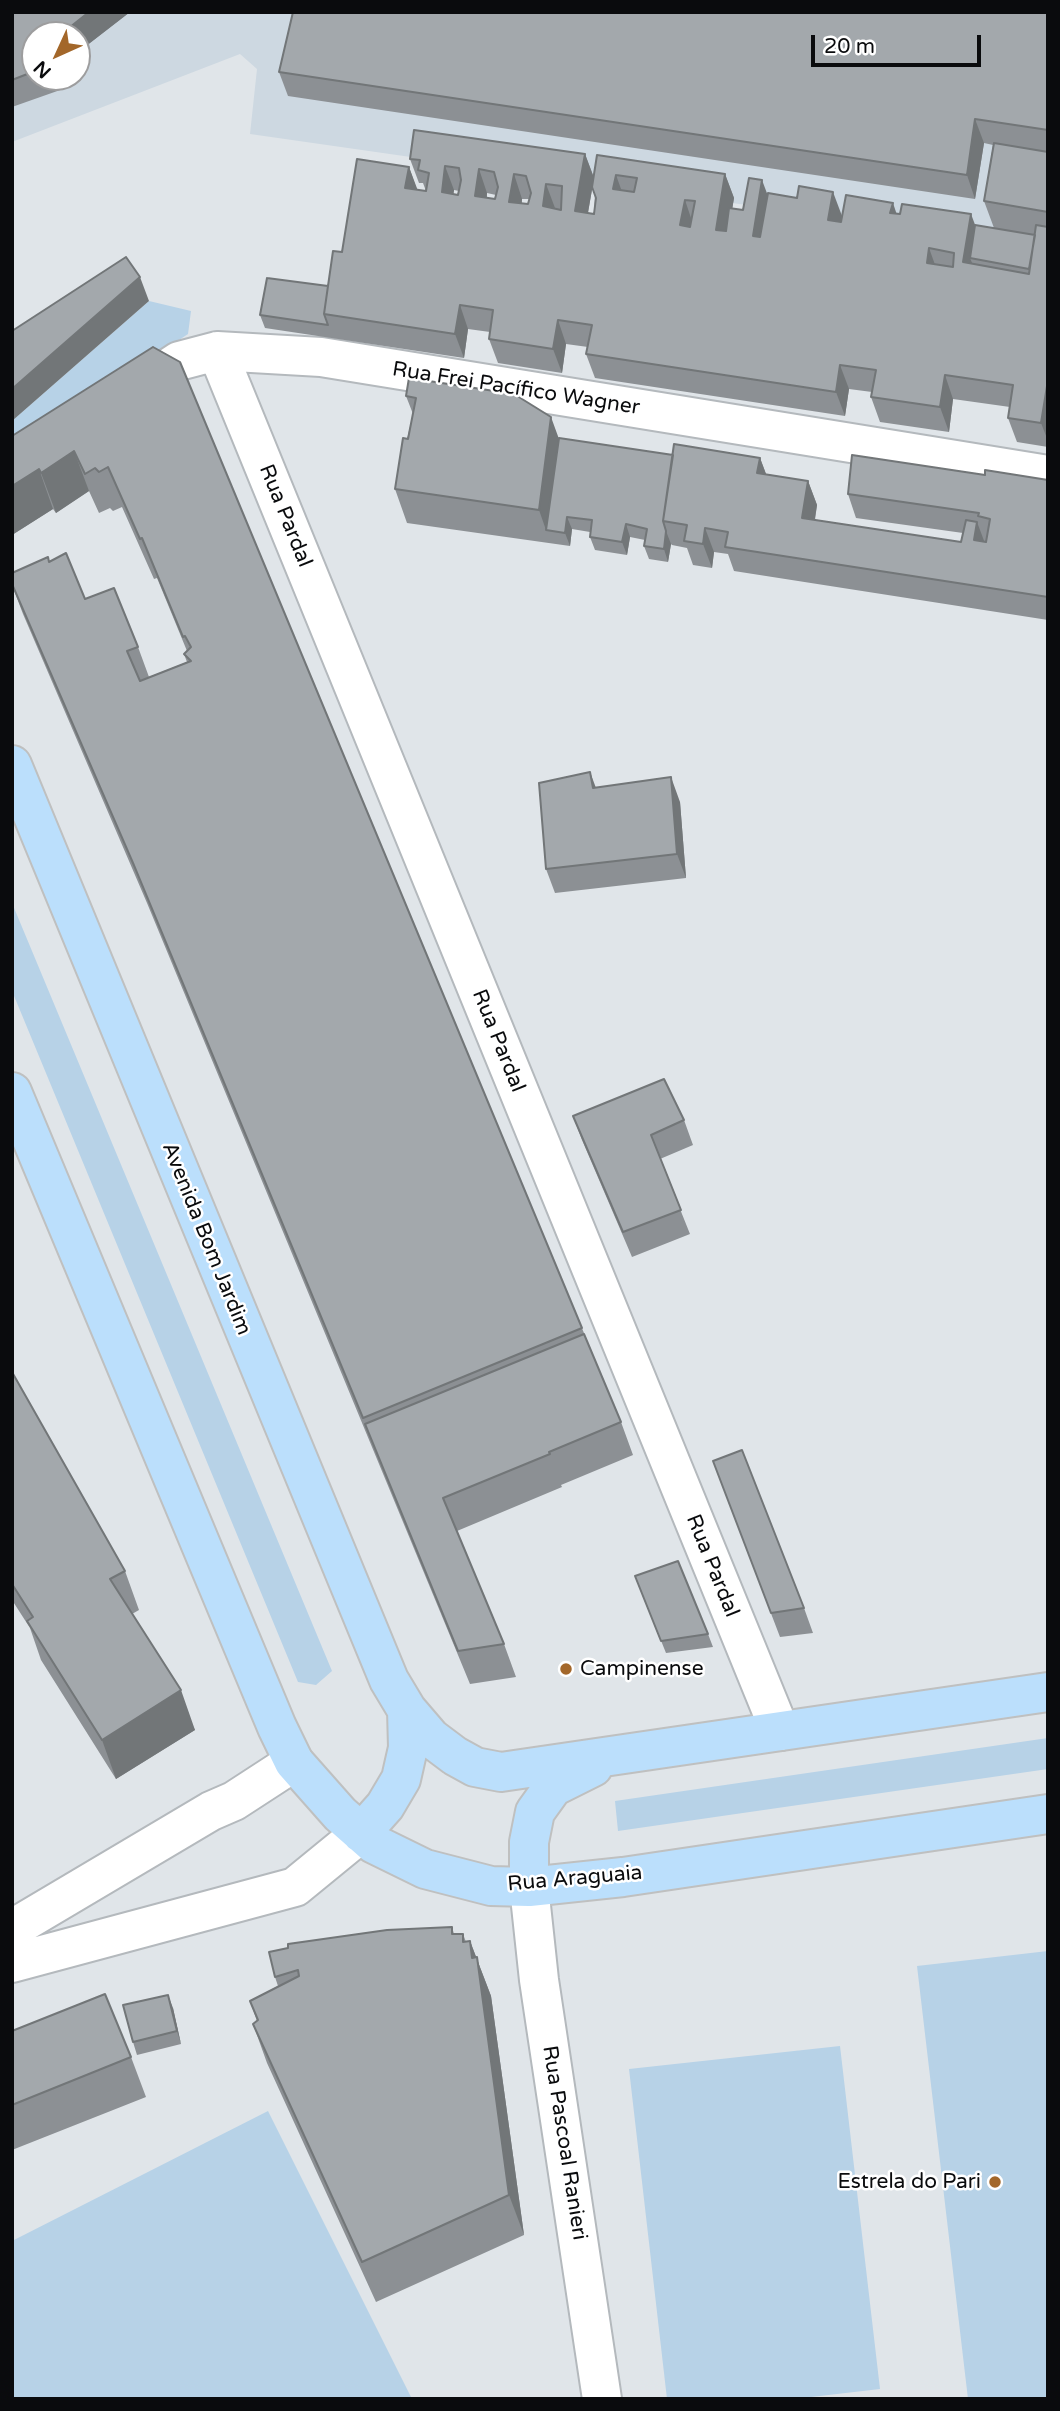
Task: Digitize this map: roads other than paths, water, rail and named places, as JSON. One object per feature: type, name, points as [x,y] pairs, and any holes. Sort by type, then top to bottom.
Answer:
[{"type":"main road","name":"Avenida Bom Jardim","points":[[12,765],[389,1680],[407,1710]]},
{"type":"main road","points":[[12,1092],[233,1627],[294,1762],[340,1814],[361,1833],[385,1806],[401,1779],[408,1748],[407,1710]]},
{"type":"main road","points":[[407,1710],[431,1738],[455,1756],[475,1767],[501,1772],[1048,1692]]},
{"type":"main road","points":[[529,1887],[529,1842],[535,1812],[553,1787],[586,1772],[609,1757]]},
{"type":"main road","name":"Rua Araguaia","points":[[361,1833],[374,1844],[425,1869],[491,1886],[529,1887],[623,1877],[1048,1814]]},
{"type":"street","name":"Rua Frei Pacífico Wagner","points":[[101,411],[179,361],[217,351],[321,357],[1048,475]]},
{"type":"street","name":"Rua Pardal","points":[[217,351],[780,1731]]},
{"type":"street","points":[[12,1929],[211,1811],[234,1801],[294,1762]]},
{"type":"street","points":[[12,1963],[295,1887],[361,1833]]},
{"type":"street","name":"Rua Pascoal Ranieri","points":[[529,1887],[539,1980],[602,2399]]},
{"type":"place","name":"Campinense","points":[[566,1669]]},
{"type":"place","name":"Estrela do Pari","points":[[995,2182]]}]
